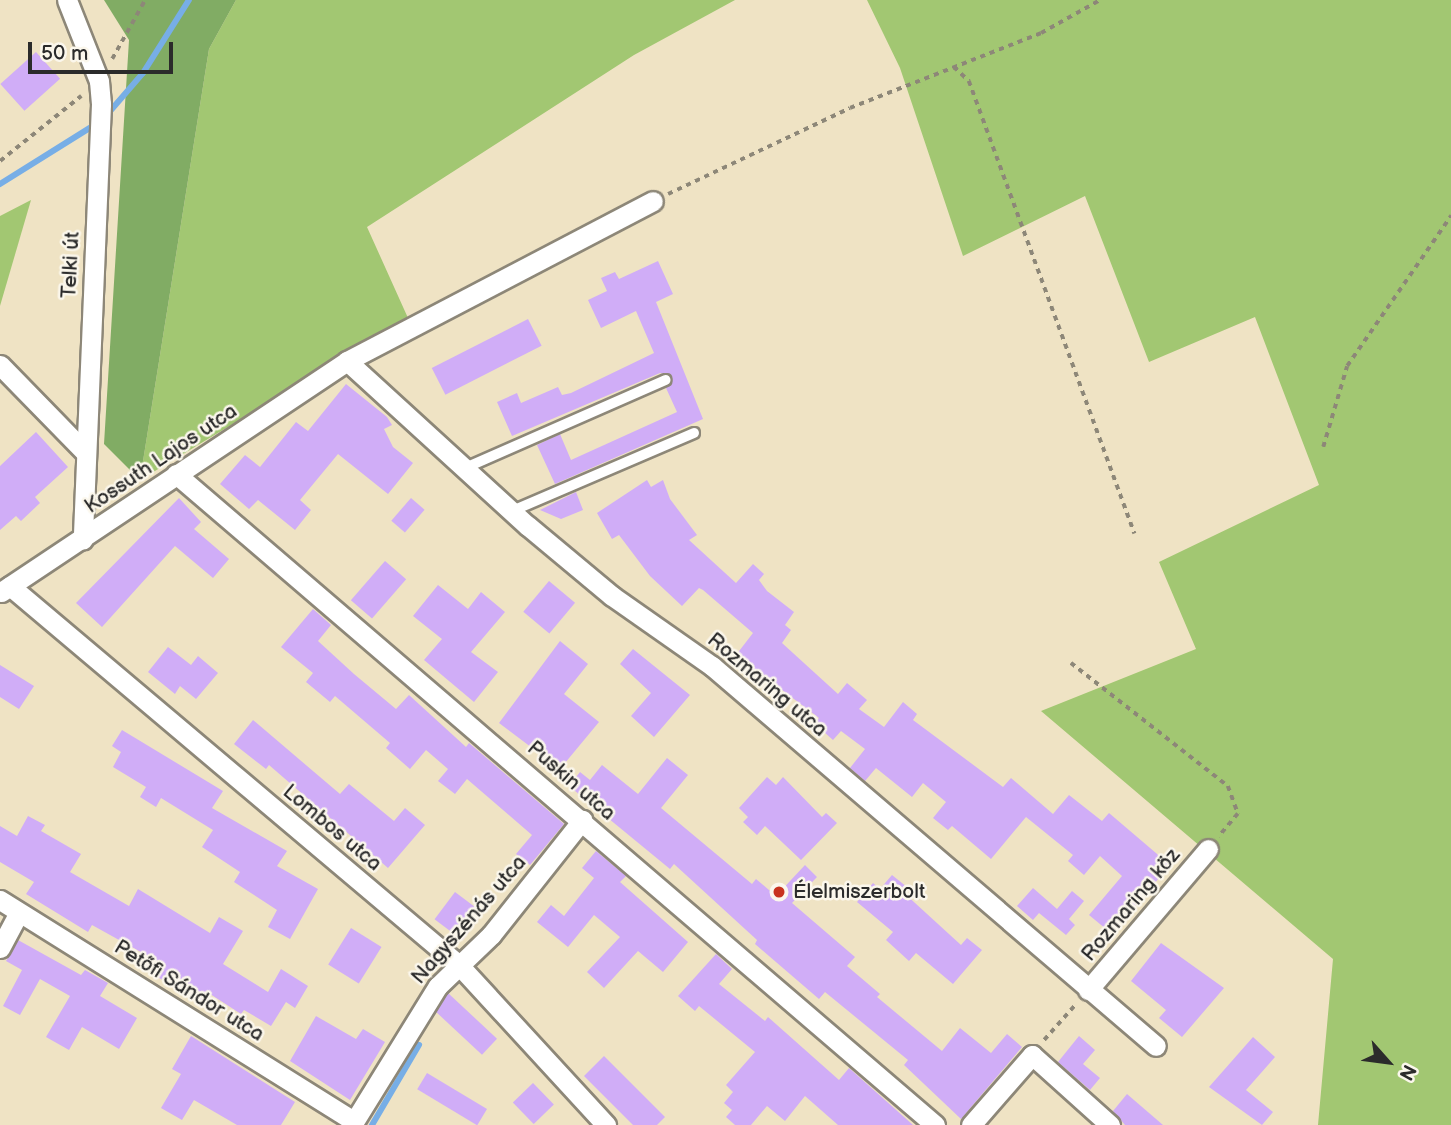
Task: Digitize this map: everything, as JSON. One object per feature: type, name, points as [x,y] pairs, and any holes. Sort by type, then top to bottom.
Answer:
[{"type":"street","name":"Telki út","points":[[67,0],[99,81],[101,104],[84,451],[83,540]]},
{"type":"street","name":"Kossuth Lajos utca","points":[[5,589],[83,540],[176,474],[347,361],[653,201]]},
{"type":"street","name":"Rozmaring utca","points":[[347,361],[512,511],[612,596],[712,666],[1156,1046]]},
{"type":"street","points":[[0,365],[84,451]]},
{"type":"street","name":"Puskin utca","points":[[176,474],[935,1125]]},
{"type":"street","name":"Lombos utca","points":[[5,589],[458,964],[606,1125]]},
{"type":"street","name":"Nagyszénás utca","points":[[353,1123],[438,985],[491,935],[582,820]]},
{"type":"street","name":"Rozmaring köz","points":[[1088,990],[1208,849]]},
{"type":"street","name":"Petőfi Sándor utca","points":[[0,901],[353,1123]]},
{"type":"street","points":[[0,948],[19,913]]},
{"type":"street","points":[[971,1125],[1032,1055],[1110,1125]]},
{"type":"lane","points":[[465,468],[664,380]]},
{"type":"lane","points":[[512,511],[694,433]]},
{"type":"path","points":[[0,161],[99,81],[145,0]]},
{"type":"path","points":[[653,201],[850,108],[1041,33],[1100,0]]},
{"type":"path","points":[[954,67],[968,81],[1135,534]]},
{"type":"path","points":[[1323,447],[1347,366],[1451,216]]},
{"type":"path","points":[[1071,663],[1228,786],[1238,814],[1208,849]]},
{"type":"path","points":[[1032,1055],[1088,990]]},
{"type":"green space","points":[[104,0],[236,0],[209,49],[140,480],[104,444],[129,40]]},
{"type":"green space","points":[[236,0],[735,0],[634,55],[367,227],[408,318],[140,480],[209,49]]},
{"type":"green space","points":[[867,0],[1451,0],[1451,1125],[1318,1125],[1333,959],[1041,711],[1196,649],[1159,562],[1319,485],[1255,317],[1149,362],[1085,196],[963,256],[900,68]]},
{"type":"green space","points":[[31,200],[0,306],[0,216]]},
{"type":"building","points":[[36,52],[60,79],[24,111],[0,84]]},
{"type":"building","points":[[658,261],[673,294],[656,302],[703,419],[555,484],[537,445],[560,434],[571,460],[677,412],[666,388],[671,376],[660,373],[512,436],[497,402],[517,393],[521,403],[558,387],[562,395],[571,393],[654,353],[636,311],[601,328],[588,300],[607,291],[601,278],[615,272],[619,279]]},
{"type":"building","points":[[528,319],[542,346],[445,395],[432,368]]},
{"type":"building","points":[[346,384],[387,417],[392,425],[384,429],[393,447],[413,463],[388,494],[338,454],[300,500],[311,510],[295,530],[258,500],[249,509],[220,484],[245,455],[260,467],[296,422],[308,431]]},
{"type":"building","points":[[36,432],[68,467],[35,497],[40,503],[21,521],[16,516],[0,530],[0,466]]},
{"type":"building","points":[[647,480],[651,487],[663,480],[670,499],[697,535],[689,540],[736,583],[753,564],[764,574],[759,580],[767,591],[794,612],[785,625],[791,630],[782,643],[838,694],[847,683],[867,700],[859,709],[884,727],[903,702],[917,714],[913,720],[1003,787],[1011,778],[1053,814],[1069,795],[1102,821],[1109,813],[1170,865],[1112,934],[1089,915],[1122,876],[1100,856],[1084,875],[1068,861],[1073,855],[1026,817],[991,859],[952,826],[948,830],[933,818],[946,802],[923,783],[912,797],[876,768],[865,781],[850,768],[865,749],[841,731],[833,740],[814,723],[819,718],[736,655],[753,633],[699,588],[682,606],[650,576],[619,535],[612,539],[597,513]]},
{"type":"building","points":[[576,492],[583,510],[561,519],[540,510]]},
{"type":"building","points":[[179,498],[201,522],[194,529],[229,559],[213,578],[175,546],[102,627],[76,603]]},
{"type":"building","points":[[411,498],[425,510],[405,532],[391,521]]},
{"type":"building","points":[[385,561],[406,579],[372,619],[351,600]]},
{"type":"building","points":[[549,581],[575,603],[549,633],[523,612]]},
{"type":"building","points":[[438,585],[468,609],[481,592],[505,612],[471,652],[498,672],[474,702],[424,660],[442,639],[413,616]]},
{"type":"building","points":[[313,609],[331,625],[318,641],[354,674],[396,709],[409,695],[466,747],[469,743],[564,824],[530,865],[516,854],[532,835],[467,779],[455,794],[438,781],[448,769],[426,750],[410,769],[386,748],[390,743],[335,696],[330,702],[306,682],[313,673],[281,647]]},
{"type":"building","points":[[560,641],[588,664],[564,694],[599,722],[560,769],[499,723]]},
{"type":"building","points":[[168,647],[191,665],[198,656],[218,673],[196,699],[180,686],[175,694],[148,672]]},
{"type":"building","points":[[633,649],[690,695],[654,737],[631,716],[651,693],[620,664]]},
{"type":"building","points":[[0,665],[34,686],[19,709],[0,697]]},
{"type":"building","points":[[253,720],[340,794],[349,784],[394,821],[405,808],[425,825],[388,868],[269,765],[266,769],[234,744]]},
{"type":"building","points":[[122,730],[223,791],[212,808],[287,851],[277,866],[318,889],[290,939],[268,927],[277,910],[234,882],[240,872],[202,847],[213,830],[161,798],[156,807],[140,797],[146,787],[113,767],[121,752],[112,746]]},
{"type":"building","points":[[667,758],[688,775],[661,808],[752,884],[756,879],[776,896],[805,865],[817,877],[792,903],[855,957],[847,966],[880,994],[877,997],[942,1051],[960,1028],[991,1053],[1007,1034],[1022,1047],[961,1119],[904,1065],[908,1060],[825,992],[819,999],[755,944],[757,940],[674,864],[670,869],[569,786],[580,772],[590,780],[602,765],[638,794]]},
{"type":"building","points":[[767,777],[776,785],[783,777],[822,817],[826,813],[837,823],[801,860],[765,826],[757,835],[743,822],[748,817],[739,808]]},
{"type":"building","points":[[28,816],[45,825],[41,831],[81,854],[70,872],[129,906],[138,889],[210,933],[219,917],[243,931],[223,964],[268,992],[281,969],[308,986],[295,1008],[286,1002],[271,1026],[244,1010],[241,1014],[207,992],[201,1003],[141,967],[148,956],[92,925],[88,932],[26,894],[34,882],[0,862],[0,826],[17,836]]},
{"type":"building","points":[[596,851],[626,876],[620,882],[688,942],[663,972],[638,951],[604,988],[587,972],[620,937],[594,915],[568,947],[537,922],[551,905],[564,916],[594,878],[582,868]]},
{"type":"building","points":[[892,875],[907,887],[903,892],[961,945],[967,938],[982,950],[953,984],[916,953],[909,961],[886,940],[893,932],[857,902],[873,883],[880,889]]},
{"type":"building","points":[[1033,888],[1057,909],[1072,891],[1084,901],[1069,919],[1075,925],[1066,935],[1039,913],[1033,920],[1017,906]]},
{"type":"building","points":[[455,892],[483,913],[462,940],[435,919]]},
{"type":"building","points":[[351,928],[382,947],[359,984],[328,964]]},
{"type":"building","points":[[18,940],[81,975],[85,970],[108,983],[100,996],[137,1018],[119,1049],[82,1027],[69,1050],[46,1037],[70,996],[40,979],[20,1015],[3,1006],[22,970],[6,961]]},
{"type":"building","points":[[1161,943],[1224,988],[1182,1037],[1159,1018],[1166,1010],[1131,981]]},
{"type":"building","points":[[716,954],[732,969],[719,984],[765,1021],[768,1017],[839,1080],[849,1068],[913,1125],[838,1125],[805,1096],[785,1121],[767,1106],[751,1125],[735,1125],[726,1117],[732,1110],[724,1103],[733,1092],[726,1085],[755,1052],[699,1006],[695,1011],[678,996]]},
{"type":"building","points":[[448,993],[497,1039],[482,1055],[433,1009]]},
{"type":"building","points":[[316,1016],[356,1039],[363,1029],[385,1042],[350,1100],[290,1061]]},
{"type":"building","points":[[191,1036],[295,1102],[281,1125],[237,1125],[194,1100],[182,1120],[161,1108],[181,1074],[172,1069]]},
{"type":"building","points":[[1079,1036],[1095,1050],[1083,1064],[1100,1078],[1090,1090],[1058,1062]]},
{"type":"building","points":[[1253,1037],[1275,1057],[1246,1090],[1273,1112],[1262,1125],[1209,1087]]},
{"type":"building","points":[[604,1056],[665,1117],[657,1125],[633,1125],[584,1076]]},
{"type":"building","points":[[427,1073],[487,1109],[477,1125],[417,1089]]},
{"type":"building","points":[[533,1083],[554,1105],[534,1124],[513,1102]]},
{"type":"building","points":[[1127,1094],[1163,1125],[1125,1125],[1113,1111]]},
{"type":"waterway","points":[[105,117],[143,73],[189,0]]},
{"type":"waterway","points":[[0,184],[96,124]]},
{"type":"waterway","points":[[372,1125],[419,1045]]},
{"type":"place","name":"Élelmiszerbolt","points":[[779,892]]}]
